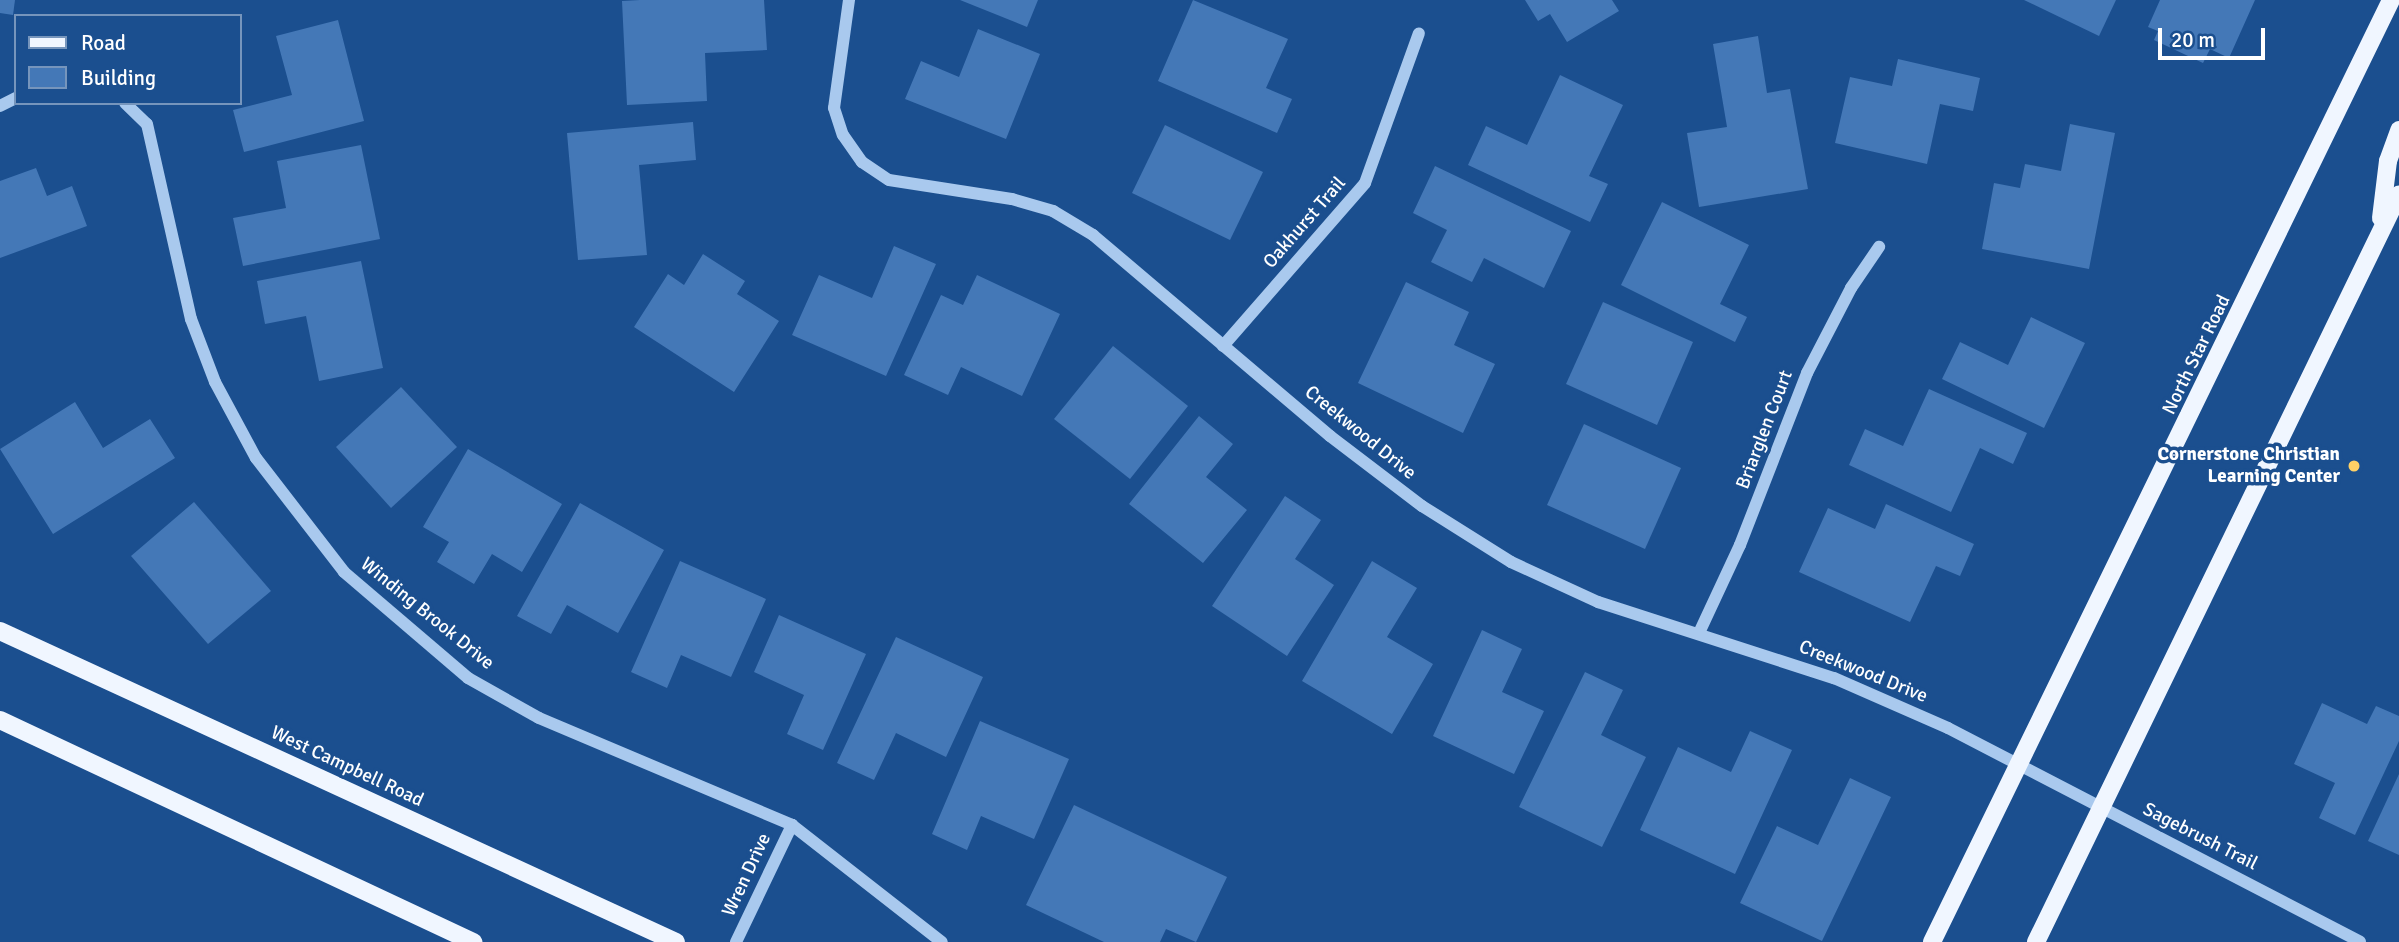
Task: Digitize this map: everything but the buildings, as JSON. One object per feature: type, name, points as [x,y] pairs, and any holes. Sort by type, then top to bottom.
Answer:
[{"type":"main road","name":"North Star Road","points":[[1932,942],[2021,767],[2391,0]]},
{"type":"main road","points":[[2380,229],[2388,161],[2399,130]]},
{"type":"main road","points":[[2036,942],[2399,194]]},
{"type":"main road","name":"West Campbell Road","points":[[0,631],[677,942]]},
{"type":"main road","points":[[0,720],[473,942]]},
{"type":"street","name":"Creekwood Drive","points":[[849,0],[834,108],[843,135],[862,162],[889,180],[968,190],[1053,211],[1093,235],[1223,346],[1422,506],[1511,562],[1598,602],[1834,678],[2021,767]]},
{"type":"street","name":"Oakhurst Trail","points":[[1223,346],[1366,183],[1419,33]]},
{"type":"street","name":"Winding Brook Drive","points":[[127,105],[147,124],[159,162],[174,255],[215,382],[256,458],[344,572],[468,678],[539,718],[792,825],[942,942]]},
{"type":"street","name":"Briarglen Court","points":[[1699,633],[1740,545],[1807,373],[1851,288],[1879,247]]},
{"type":"street","name":"Sagebrush Trail","points":[[2021,767],[2360,942]]},
{"type":"street","name":"Wren Drive","points":[[736,942],[792,825]]},
{"type":"place","name":"Cornerstone Christian Learning Center","points":[[2354,466]]}]
